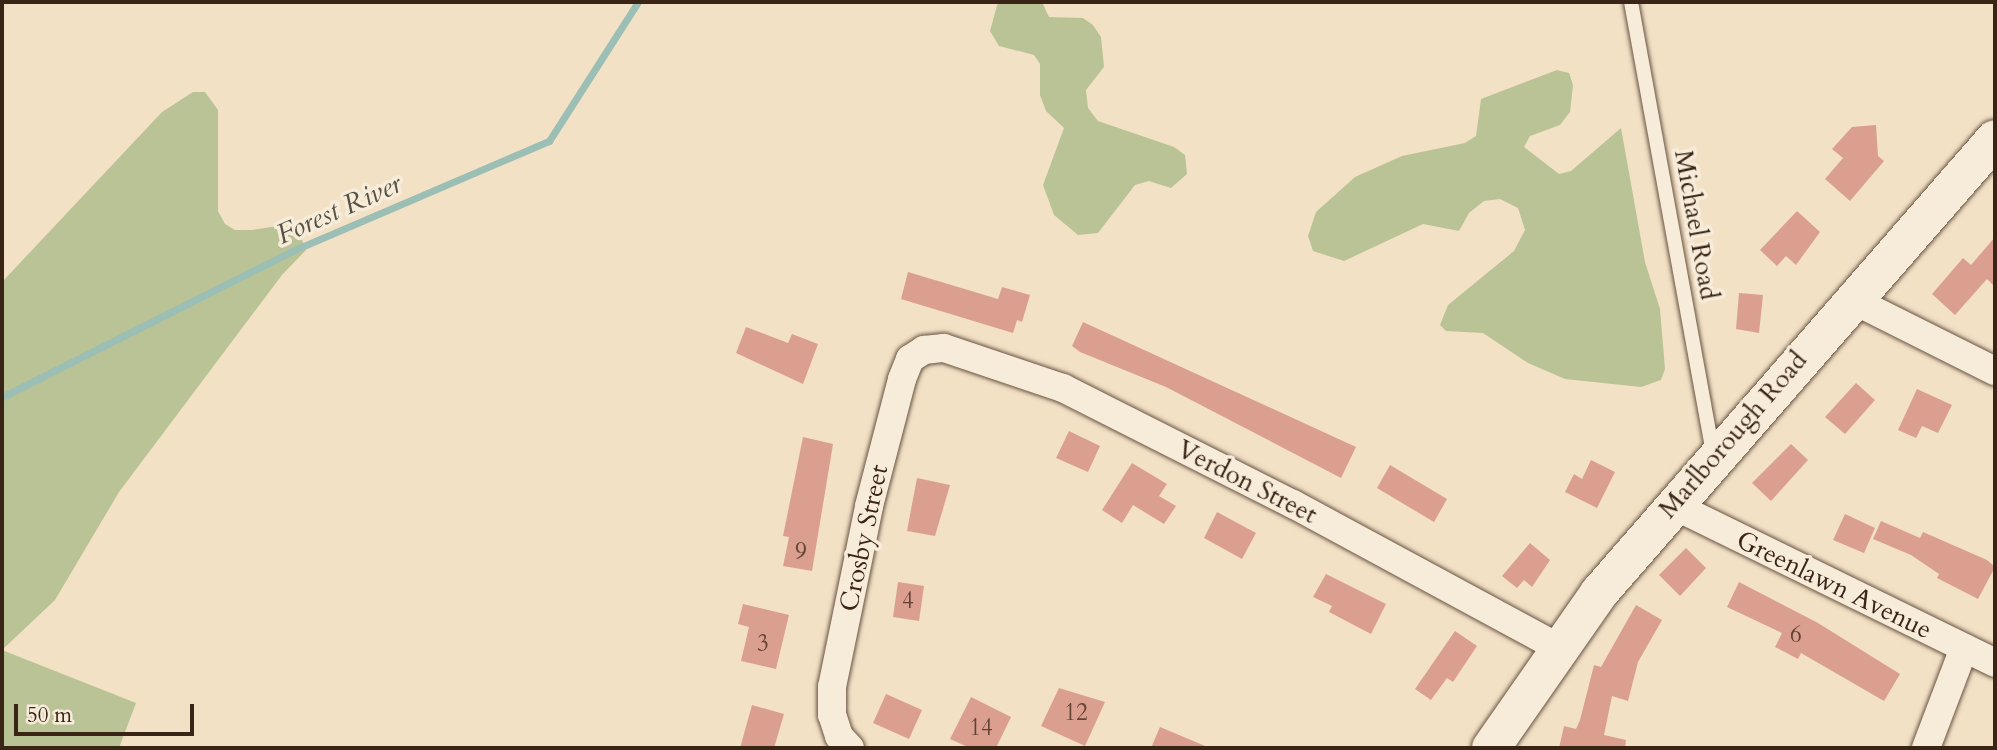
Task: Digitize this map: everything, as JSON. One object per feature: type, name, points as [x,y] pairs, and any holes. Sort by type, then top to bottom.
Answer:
[{"type":"street","name":"Marlborough Road","points":[[1491,748],[1558,648],[1673,505],[1995,138]]},
{"type":"street","points":[[1851,299],[1995,372]]},
{"type":"street","name":"Verdon Street","points":[[925,350],[944,348],[1063,388],[1293,504],[1558,648]]},
{"type":"street","name":"Crosby Street","points":[[845,742],[832,715],[832,687],[869,506],[902,379],[910,359],[925,350]]},
{"type":"street","name":"Greenlawn Avenue","points":[[1673,505],[1995,663]]},
{"type":"street","points":[[1926,748],[1964,648]]},
{"type":"lane","name":"Michael Road","points":[[1631,2],[1714,457]]},
{"type":"green space","points":[[998,2],[1042,2],[1049,17],[1083,18],[1093,25],[1101,37],[1104,67],[1086,90],[1088,108],[1098,121],[1174,147],[1185,155],[1187,174],[1171,188],[1149,181],[1135,185],[1098,233],[1078,235],[1054,215],[1043,185],[1064,128],[1046,111],[1040,95],[1040,64],[1034,55],[999,46],[990,31]]},
{"type":"green space","points":[[1557,70],[1569,73],[1573,85],[1570,112],[1560,125],[1530,136],[1524,147],[1559,174],[1571,171],[1621,128],[1645,262],[1660,309],[1665,369],[1661,380],[1641,387],[1565,379],[1528,363],[1483,333],[1446,331],[1440,325],[1448,305],[1514,251],[1525,230],[1518,208],[1500,199],[1484,201],[1469,213],[1459,231],[1423,224],[1344,261],[1313,251],[1308,236],[1316,212],[1355,177],[1402,156],[1465,143],[1476,136],[1481,99]]},
{"type":"green space","points":[[193,92],[205,92],[218,110],[218,211],[225,224],[235,230],[252,230],[295,223],[306,250],[282,275],[119,492],[55,600],[2,650],[2,282],[162,112]]},
{"type":"green space","points":[[2,650],[136,703],[119,748],[2,748]]},
{"type":"building","points":[[1876,125],[1878,156],[1884,161],[1850,201],[1825,179],[1843,158],[1832,149],[1852,127]]},
{"type":"building","points":[[1797,211],[1820,232],[1796,265],[1786,256],[1777,266],[1760,250]]},
{"type":"building","points":[[1995,237],[1995,287],[1987,279],[1955,315],[1932,294],[1963,258],[1971,265]]},
{"type":"building","points":[[908,272],[998,299],[1002,287],[1030,295],[1022,322],[1017,320],[1013,333],[901,299]]},
{"type":"building","points":[[1739,293],[1763,295],[1759,333],[1736,329]]},
{"type":"building","points":[[1083,322],[1356,447],[1341,478],[1166,387],[1080,352],[1072,346]]},
{"type":"building","points":[[746,327],[788,343],[792,334],[818,344],[803,384],[736,353]]},
{"type":"building","points":[[1856,383],[1875,400],[1845,434],[1825,417]]},
{"type":"building","points":[[1917,389],[1952,405],[1938,433],[1922,426],[1916,438],[1898,430]]},
{"type":"building","points":[[1069,431],[1100,446],[1088,472],[1056,458]]},
{"type":"building","points":[[803,437],[833,444],[812,571],[783,566],[789,537],[783,536]]},
{"type":"building","points":[[1791,444],[1808,460],[1771,501],[1752,483]]},
{"type":"building","points":[[1591,460],[1615,472],[1597,508],[1565,492],[1574,474],[1582,479]]},
{"type":"building","points":[[1132,463],[1167,484],[1159,496],[1176,506],[1164,524],[1133,505],[1122,523],[1102,510]]},
{"type":"building","points":[[1390,465],[1447,499],[1434,522],[1377,488]]},
{"type":"building","points":[[917,478],[950,485],[935,536],[907,531]]},
{"type":"building","points":[[1217,512],[1256,533],[1242,559],[1204,538]]},
{"type":"building","points":[[1845,514],[1875,528],[1864,553],[1833,540]]},
{"type":"building","points":[[1881,521],[1920,538],[1923,532],[1987,560],[1995,567],[1978,599],[1937,578],[1939,574],[1911,555],[1873,539]]},
{"type":"building","points":[[1530,543],[1550,560],[1532,587],[1524,580],[1517,588],[1502,576]]},
{"type":"building","points":[[1686,548],[1706,568],[1680,596],[1659,575]]},
{"type":"building","points":[[1326,574],[1386,604],[1371,634],[1329,612],[1332,606],[1313,597]]},
{"type":"building","points":[[898,582],[924,586],[919,621],[893,617]]},
{"type":"building","points":[[1739,582],[1818,623],[1900,674],[1884,701],[1801,653],[1798,659],[1775,647],[1782,633],[1727,607]]},
{"type":"building","points":[[743,604],[789,615],[776,669],[741,661],[749,627],[738,624]]},
{"type":"building","points":[[1636,605],[1662,620],[1638,662],[1628,701],[1612,696],[1604,735],[1626,740],[1625,748],[1559,748],[1564,726],[1576,729],[1580,720],[1594,665],[1601,667]]},
{"type":"building","points":[[1455,631],[1477,646],[1453,682],[1447,678],[1431,700],[1415,689]]},
{"type":"building","points":[[1059,688],[1105,702],[1085,746],[1041,726]]},
{"type":"building","points":[[886,694],[922,710],[909,739],[873,723]]},
{"type":"building","points":[[971,697],[1011,717],[996,748],[970,748],[950,739]]},
{"type":"building","points":[[752,705],[784,714],[774,748],[740,748]]},
{"type":"building","points":[[1160,727],[1210,748],[1151,748]]},
{"type":"waterway","name":"Forest River","points":[[2,397],[292,251],[549,141],[638,2]]}]
